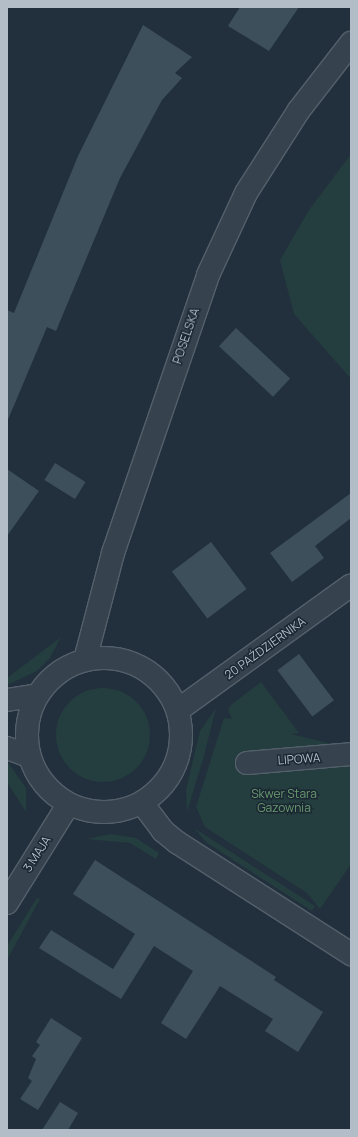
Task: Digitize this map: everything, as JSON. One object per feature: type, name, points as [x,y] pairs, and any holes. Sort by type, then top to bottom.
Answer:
[{"type":"street","name":"POSELSKA","points":[[85,660],[113,553],[208,275],[246,193],[299,110],[351,43]]},
{"type":"street","name":"20 PAŹDZIERNIKA","points":[[178,710],[351,585]]},
{"type":"street","points":[[105,657],[142,667],[165,688],[178,710],[181,746],[177,763],[168,779],[142,803],[109,813],[68,805],[44,785],[29,756],[28,716],[37,695],[66,667],[85,660],[105,657]]},
{"type":"street","points":[[7,700],[37,695]]},
{"type":"street","points":[[7,748],[29,756]]},
{"type":"street","name":"LIPOWA","points":[[248,762],[351,754]]},
{"type":"street","points":[[142,803],[163,831],[178,843],[351,954]]},
{"type":"street","name":"3 MAJA","points":[[7,903],[68,805]]},
{"type":"green space","points":[[351,154],[351,379],[294,314],[280,260],[309,210]]},
{"type":"green space","points":[[61,637],[50,658],[37,671],[7,685],[7,678]]},
{"type":"green space","name":"Skwer Stara Gazownia","points":[[261,682],[299,733],[291,734],[351,749],[351,864],[320,909],[307,893],[205,827],[196,807],[224,718],[232,719],[228,710],[231,705]]},
{"type":"green space","points":[[103,688],[121,692],[136,702],[146,717],[150,735],[146,753],[136,768],[121,778],[103,782],[85,778],[70,768],[60,753],[56,735],[60,717],[70,702],[85,692]]},
{"type":"green space","points":[[216,708],[187,812],[186,790],[200,731]]},
{"type":"green space","points":[[7,761],[26,788],[26,812],[7,782]]},
{"type":"green space","points":[[194,828],[315,906],[312,911],[207,843]]},
{"type":"green space","points":[[110,834],[136,838],[159,853],[156,859],[130,843],[87,839]]},
{"type":"green space","points":[[37,898],[40,899],[7,960],[7,946]]},
{"type":"building","points":[[240,7],[299,7],[269,51],[228,26]]},
{"type":"building","points":[[143,25],[192,57],[175,73],[182,78],[162,100],[120,178],[56,331],[47,327],[7,422],[7,310],[14,313],[78,156]]},
{"type":"building","points":[[236,328],[290,378],[273,397],[219,346]]},
{"type":"building","points":[[55,463],[86,482],[75,499],[44,480]]},
{"type":"building","points":[[7,469],[39,491],[7,536]]},
{"type":"building","points":[[351,493],[351,518],[315,546],[324,558],[292,582],[270,553]]},
{"type":"building","points":[[211,542],[247,589],[207,619],[172,571]]},
{"type":"building","points":[[299,654],[334,700],[312,717],[277,670]]},
{"type":"building","points":[[95,860],[276,977],[274,980],[323,1012],[298,1052],[265,1031],[273,1019],[220,986],[186,1039],[161,1023],[193,971],[154,946],[121,999],[39,948],[51,930],[113,969],[135,934],[73,894]]},
{"type":"building","points":[[51,1018],[82,1038],[38,1110],[20,1099],[32,1081],[28,1078],[36,1059],[32,1056],[40,1045],[36,1042]]},
{"type":"building","points":[[60,1102],[78,1113],[68,1130],[42,1130]]}]
